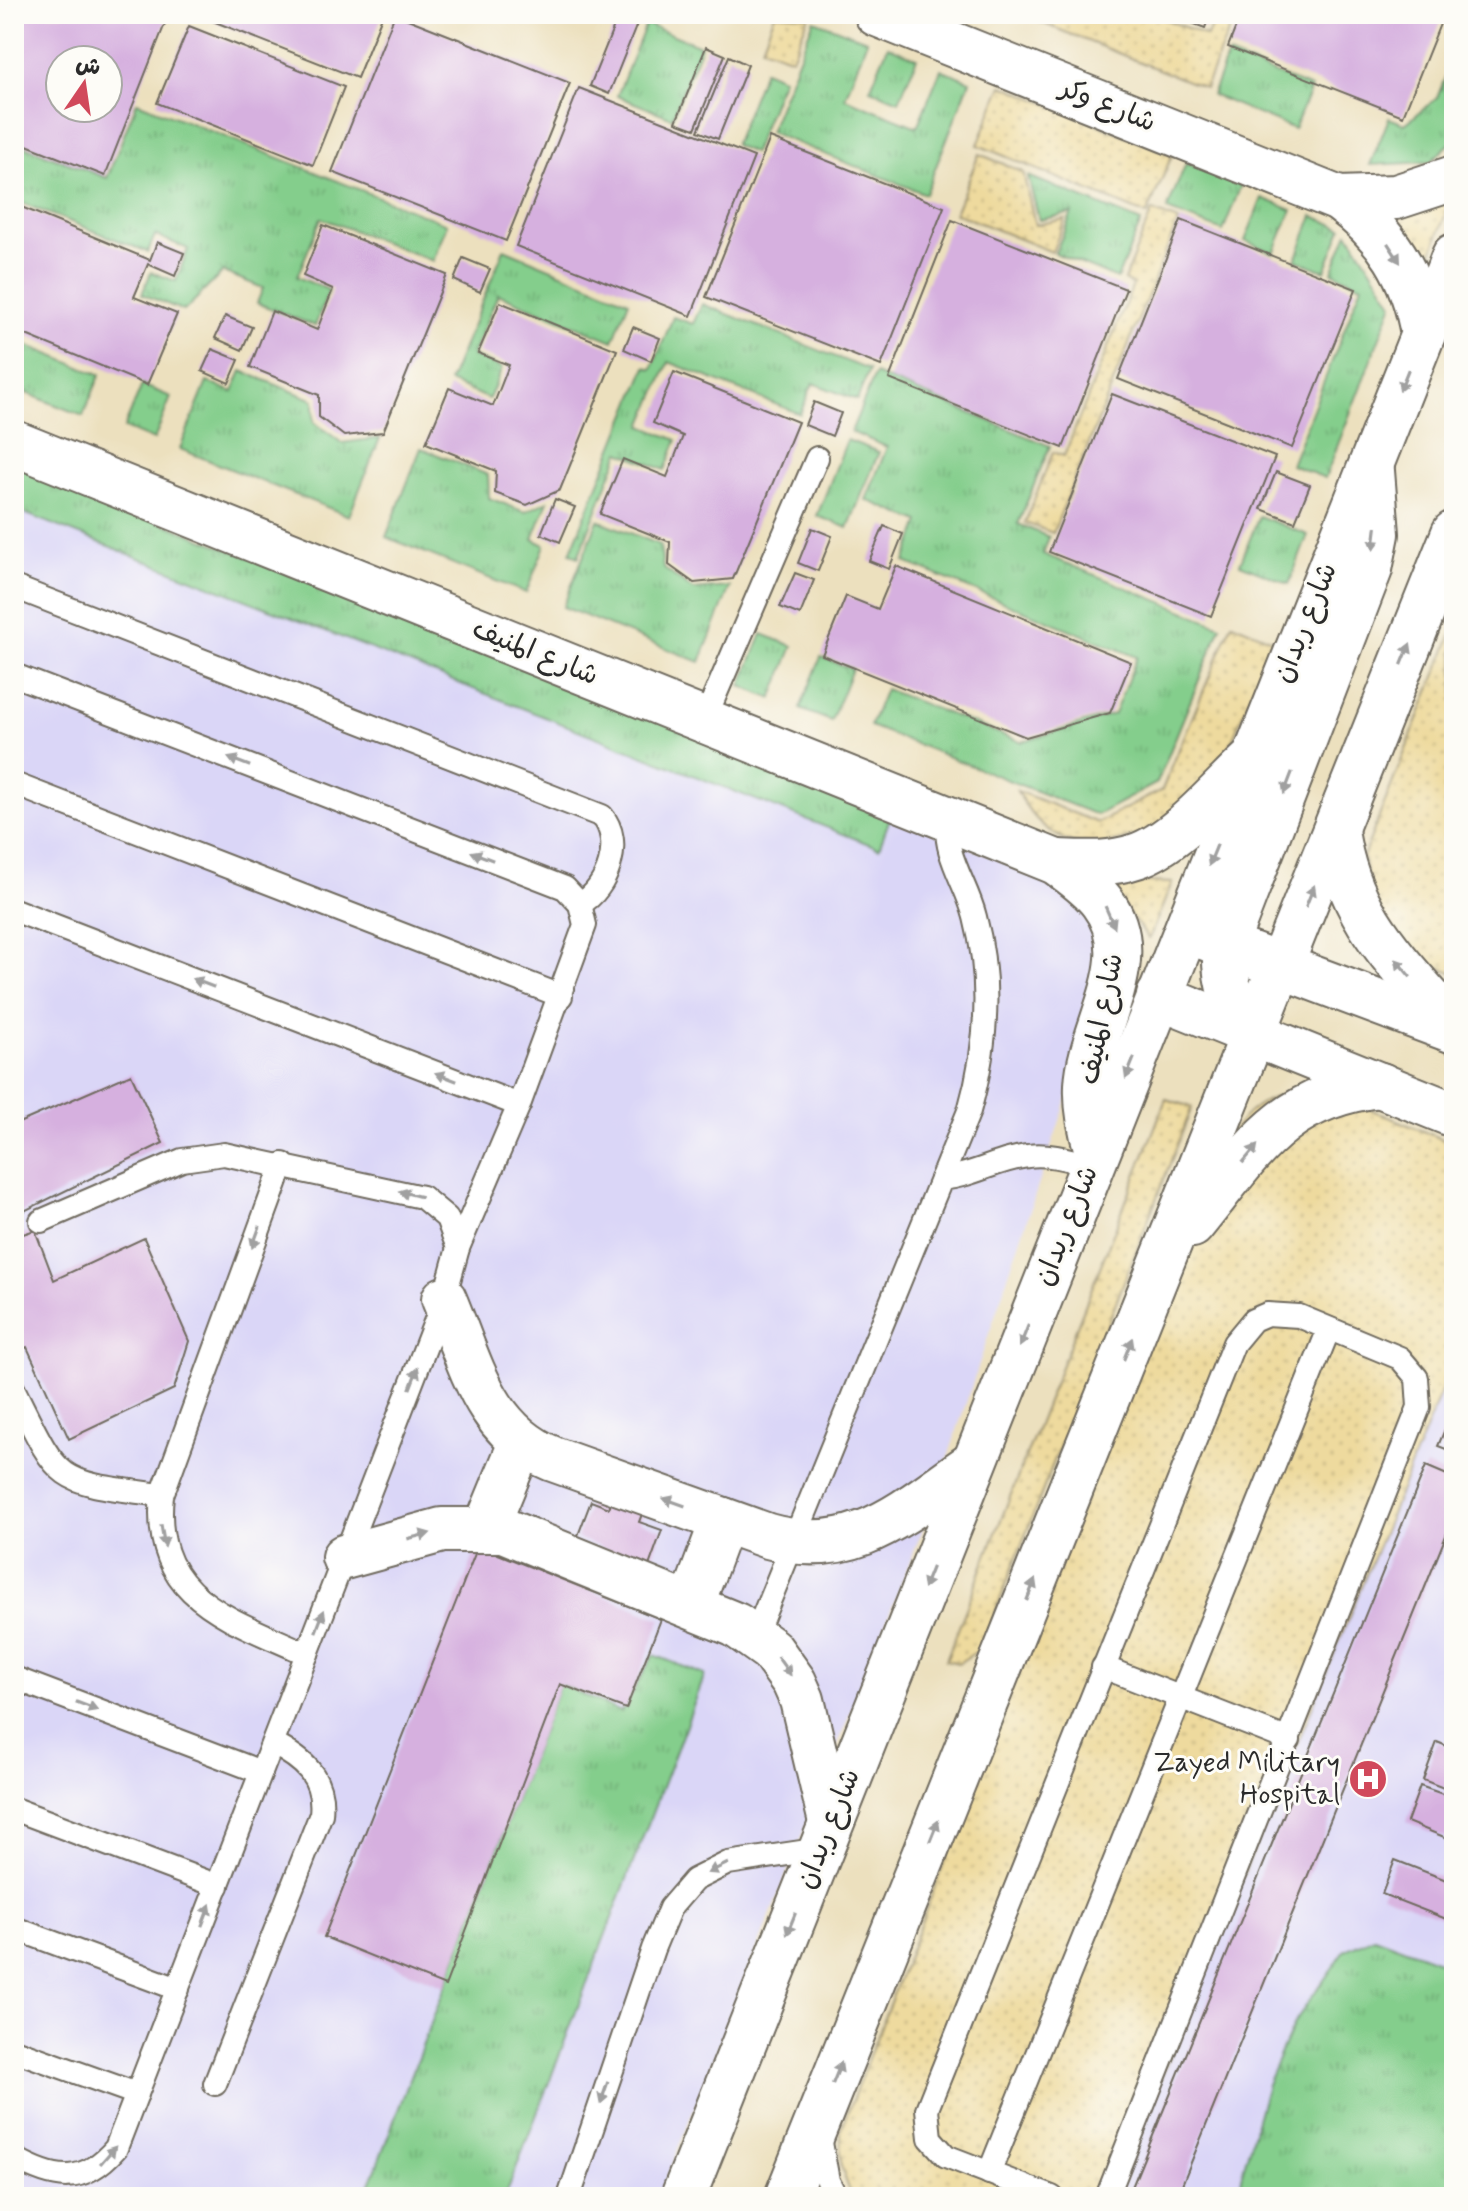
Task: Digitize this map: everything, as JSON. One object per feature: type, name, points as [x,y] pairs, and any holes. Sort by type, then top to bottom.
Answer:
[{"type":"main road","name":"شارع وكر","points":[[877,14],[1339,199],[1381,234],[1397,256],[1410,281],[1423,334]]},
{"type":"main road","name":"شارع وكر","points":[[1339,199],[1396,197],[1454,178]]},
{"type":"main road","name":"شارع ربدان","points":[[683,2197],[1250,762],[1454,256]]},
{"type":"main road","name":"شارع المنيف","points":[[14,443],[1056,862],[1104,904],[1114,924],[1119,947],[1118,968],[1087,1083],[1094,1158]]},
{"type":"main road","points":[[1255,1034],[1239,1015],[1229,992],[1224,968],[1225,946],[1370,569],[1377,534],[1371,461]]},
{"type":"main road","points":[[787,2197],[1454,533]]},
{"type":"main road","name":"شارع المنيف","points":[[1056,862],[1115,862],[1138,856],[1175,832],[1250,762]]},
{"type":"main road","points":[[1336,830],[1340,861],[1368,927],[1454,1029]]},
{"type":"main road","points":[[1184,930],[1454,1029]]},
{"type":"main road","points":[[1159,996],[1454,1115]]},
{"type":"main road","points":[[1165,1257],[1266,1135],[1283,1120],[1327,1095],[1381,1085]]},
{"type":"main road","points":[[444,1299],[488,1404],[521,1443],[553,1459],[794,1543],[821,1545],[868,1533],[974,1463]]},
{"type":"main road","points":[[486,1528],[521,1443]]},
{"type":"main road","points":[[691,1606],[723,1520]]},
{"type":"main road","points":[[344,1557],[430,1533],[486,1528],[518,1535],[691,1606],[755,1636],[784,1666],[802,1700],[826,1835]]},
{"type":"lane","points":[[704,721],[817,458]]},
{"type":"lane","points":[[14,587],[602,816],[614,834],[612,855],[595,893],[580,904]]},
{"type":"lane","points":[[14,675],[565,888],[580,904],[584,914],[584,936],[519,1105],[458,1248],[444,1299],[116,2148],[103,2163],[86,2173],[66,2177],[46,2175],[14,2158]]},
{"type":"lane","points":[[14,784],[561,996]]},
{"type":"lane","points":[[755,1636],[972,1099],[986,1032],[986,997],[976,919],[947,845],[948,819]]},
{"type":"lane","points":[[14,910],[519,1105]]},
{"type":"lane","points":[[41,1221],[182,1160],[224,1154],[283,1164],[422,1197],[447,1218],[458,1248]]},
{"type":"lane","points":[[941,1179],[976,1174],[1027,1156],[1094,1158]]},
{"type":"lane","points":[[283,1164],[162,1495],[162,1538],[169,1559],[190,1593],[206,1606],[307,1654]]},
{"type":"lane","points":[[1052,2197],[946,2156],[930,2138],[927,2109],[1234,1343],[1253,1320],[1283,1313],[1400,1358],[1417,1378],[1419,1407],[1107,2197]]},
{"type":"lane","points":[[989,2173],[1329,1329]]},
{"type":"lane","points":[[14,1390],[48,1457],[68,1478],[85,1485],[162,1495]]},
{"type":"lane","points":[[1103,1667],[1289,1740]]},
{"type":"lane","points":[[14,1678],[261,1772]]},
{"type":"lane","points":[[215,2084],[321,1814],[321,1788],[315,1775],[294,1754],[273,1744]]},
{"type":"lane","points":[[14,1809],[218,1886]]},
{"type":"lane","points":[[569,2197],[653,1949],[670,1908],[694,1880],[728,1863],[826,1835]]},
{"type":"lane","points":[[14,1928],[178,1989]]},
{"type":"lane","points":[[14,2050],[137,2094]]},
{"type":"lane","points":[[819,2119],[821,2151],[836,2197]]},
{"type":"shaded area","points":[[14,462],[1064,886],[1106,931],[1067,1099],[931,1508],[659,2197],[14,2197]]},
{"type":"shaded area","name":"Zayed Military Hospital","points":[[1454,1361],[1454,2197],[1112,2197]]},
{"type":"green space","points":[[814,20],[867,40],[845,98],[917,127],[941,69],[970,81],[925,194],[769,132]]},
{"type":"green space","points":[[646,24],[701,46],[672,118],[617,96]]},
{"type":"green space","points":[[888,46],[917,58],[899,101],[870,89]]},
{"type":"green space","points":[[1228,55],[1311,88],[1294,129],[1212,95]]},
{"type":"green space","points":[[1454,56],[1454,140],[1430,162],[1370,165],[1389,118],[1405,124],[1437,98]]},
{"type":"green space","points":[[764,70],[783,78],[753,153],[734,145]]},
{"type":"green space","points":[[137,102],[447,224],[433,261],[321,218],[297,277],[329,290],[315,326],[257,303],[263,288],[223,272],[184,311],[142,294],[151,272],[176,281],[188,249],[155,235],[148,252],[14,200],[14,142],[107,178]]},
{"type":"green space","points":[[1186,163],[1241,185],[1223,231],[1167,210]]},
{"type":"green space","points":[[1028,176],[1141,222],[1117,279],[1055,253],[1072,213],[1039,220]]},
{"type":"green space","points":[[1262,198],[1292,210],[1274,253],[1245,241]]},
{"type":"green space","points":[[1313,216],[1342,228],[1325,271],[1296,260]]},
{"type":"green space","points":[[1348,232],[1393,303],[1325,478],[1291,465],[1362,285],[1332,272]]},
{"type":"green space","points":[[504,249],[629,301],[613,341],[498,294],[472,356],[502,368],[489,399],[449,382]]},
{"type":"green space","points":[[702,304],[869,370],[857,400],[813,383],[800,414],[669,362],[642,426],[677,440],[665,470],[620,452],[578,557],[570,553],[646,367],[652,369],[673,317],[693,324]]},
{"type":"green space","points":[[14,340],[100,375],[83,416],[14,388]]},
{"type":"green space","points":[[242,371],[314,400],[314,422],[342,443],[380,438],[349,516],[180,449],[207,382],[233,392]]},
{"type":"green space","points":[[875,374],[1050,446],[1018,524],[1049,537],[1043,554],[1221,626],[1157,783],[1097,815],[870,726],[885,689],[1021,742],[1114,714],[1137,657],[905,562],[920,522],[866,500],[887,447],[851,432]]},
{"type":"green space","points":[[142,385],[171,397],[154,440],[124,428]]},
{"type":"green space","points":[[847,440],[879,452],[848,528],[817,516]]},
{"type":"green space","points":[[421,448],[488,475],[489,498],[525,512],[548,501],[533,539],[545,545],[526,593],[386,537]]},
{"type":"green space","points":[[14,465],[893,810],[879,848],[14,509]]},
{"type":"green space","points":[[1259,516],[1308,535],[1289,584],[1240,564]]},
{"type":"green space","points":[[598,520],[660,545],[663,568],[693,590],[730,587],[700,662],[563,607]]},
{"type":"green space","points":[[762,634],[793,646],[772,699],[741,686]]},
{"type":"green space","points":[[821,657],[852,669],[831,721],[800,709]]},
{"type":"green space","points":[[654,1655],[705,1675],[505,2197],[365,2197],[560,1684],[621,1712]]},
{"type":"green space","points":[[1374,1937],[1454,1967],[1454,2197],[1239,2197],[1241,2177],[1267,2084],[1294,2023],[1345,1950]]},
{"type":"sand","points":[[775,14],[809,16],[792,58],[762,47]]},
{"type":"sand","points":[[1020,14],[1152,14],[1207,36],[1216,14],[1236,14],[1205,88]]},
{"type":"sand","points":[[1002,85],[1172,155],[1147,215],[978,145]]},
{"type":"sand","points":[[979,154],[1023,172],[1035,225],[1065,219],[1052,252],[955,213]]},
{"type":"sand","points":[[1450,202],[1426,269],[1379,215]]},
{"type":"sand","points":[[1152,211],[1178,221],[1053,533],[1025,523],[1053,452],[1064,456],[1133,285],[1124,280]]},
{"type":"sand","points":[[1232,623],[1273,640],[1200,819],[1092,845],[1061,838],[1043,826],[1017,791],[1098,823],[1162,790]]},
{"type":"sand","points":[[1454,629],[1454,973],[1409,956],[1372,899],[1363,857]]},
{"type":"sand","points":[[1103,880],[1172,883],[1149,939]]},
{"type":"sand","points":[[1301,1089],[1336,1095],[1454,1144],[1454,1360],[1112,2197],[852,2197],[841,2167],[841,2129],[1216,1161],[1232,1133],[1249,1113],[1270,1099]]},
{"type":"sand","points":[[1166,1099],[1192,1107],[981,1649],[958,1663],[946,1660]]},
{"type":"building","points":[[14,14],[168,16],[105,176],[14,140]]},
{"type":"building","points":[[195,14],[383,14],[357,78]]},
{"type":"building","points":[[395,14],[570,83],[506,241],[332,172]]},
{"type":"building","points":[[619,14],[639,19],[609,94],[590,86]]},
{"type":"building","points":[[1167,14],[1210,14],[1205,28]]},
{"type":"building","points":[[1241,14],[1444,14],[1403,116],[1228,47]]},
{"type":"building","points":[[189,26],[344,87],[313,165],[157,103]]},
{"type":"building","points":[[706,47],[725,55],[695,129],[676,122]]},
{"type":"building","points":[[729,56],[748,65],[718,139],[698,131]]},
{"type":"building","points":[[579,88],[754,157],[691,316],[516,246]]},
{"type":"building","points":[[770,138],[944,207],[881,366],[706,297]]},
{"type":"building","points":[[14,204],[150,260],[157,242],[184,253],[175,276],[148,264],[134,297],[177,314],[147,385],[14,330]]},
{"type":"building","points":[[952,220],[1126,289],[1063,448],[889,379]]},
{"type":"building","points":[[1181,220],[1356,289],[1292,448],[1118,379]]},
{"type":"building","points":[[323,225],[447,275],[383,432],[344,436],[319,417],[319,395],[250,367],[272,311],[317,330],[333,289],[303,276]]},
{"type":"building","points":[[463,258],[490,269],[480,292],[454,280]]},
{"type":"building","points":[[500,302],[617,350],[560,490],[527,505],[495,493],[496,471],[426,443],[449,388],[493,406],[509,365],[478,353]]},
{"type":"building","points":[[225,316],[252,327],[242,350],[215,338]]},
{"type":"building","points":[[633,327],[660,338],[651,361],[624,349]]},
{"type":"building","points":[[212,349],[239,360],[229,383],[202,371]]},
{"type":"building","points":[[674,372],[798,422],[733,579],[694,583],[669,565],[670,542],[600,514],[623,459],[667,477],[683,436],[653,423]]},
{"type":"building","points":[[1112,394],[1275,457],[1211,616],[1049,552]]},
{"type":"building","points":[[814,402],[841,413],[832,436],[805,425]]},
{"type":"building","points":[[1276,472],[1310,485],[1295,522],[1261,509]]},
{"type":"building","points":[[555,499],[575,507],[560,542],[541,534]]},
{"type":"building","points":[[884,526],[903,534],[889,569],[869,561]]},
{"type":"building","points":[[812,528],[832,536],[818,571],[798,563]]},
{"type":"building","points":[[896,566],[1131,662],[1110,713],[1026,737],[822,655],[846,596],[878,609]]},
{"type":"building","points":[[795,573],[814,580],[800,615],[780,607]]},
{"type":"building","points":[[131,1074],[163,1143],[14,1216],[14,1125]]},
{"type":"building","points":[[14,1229],[17,1236],[35,1230],[54,1280],[144,1238],[189,1341],[174,1389],[69,1439],[27,1347],[14,1353]]},
{"type":"building","points":[[1454,1408],[1454,1452],[1438,1446]]},
{"type":"building","points":[[1426,1466],[1454,1478],[1454,1516],[1177,2197],[1128,2197]]},
{"type":"building","points":[[614,1495],[645,1506],[639,1522],[662,1530],[649,1566],[577,1538],[591,1501],[609,1508]]},
{"type":"building","points":[[478,1546],[661,1619],[626,1709],[560,1684],[445,1986],[324,1937]]},
{"type":"building","points":[[1437,1742],[1454,1749],[1454,1792],[1423,1780]]},
{"type":"building","points":[[1420,1786],[1454,1798],[1454,1841],[1407,1822]]},
{"type":"building","points":[[1395,1860],[1454,1883],[1454,1922],[1382,1894]]},
{"type":"place","name":"Zayed Military Hospital","points":[[1368,1779]]}]
